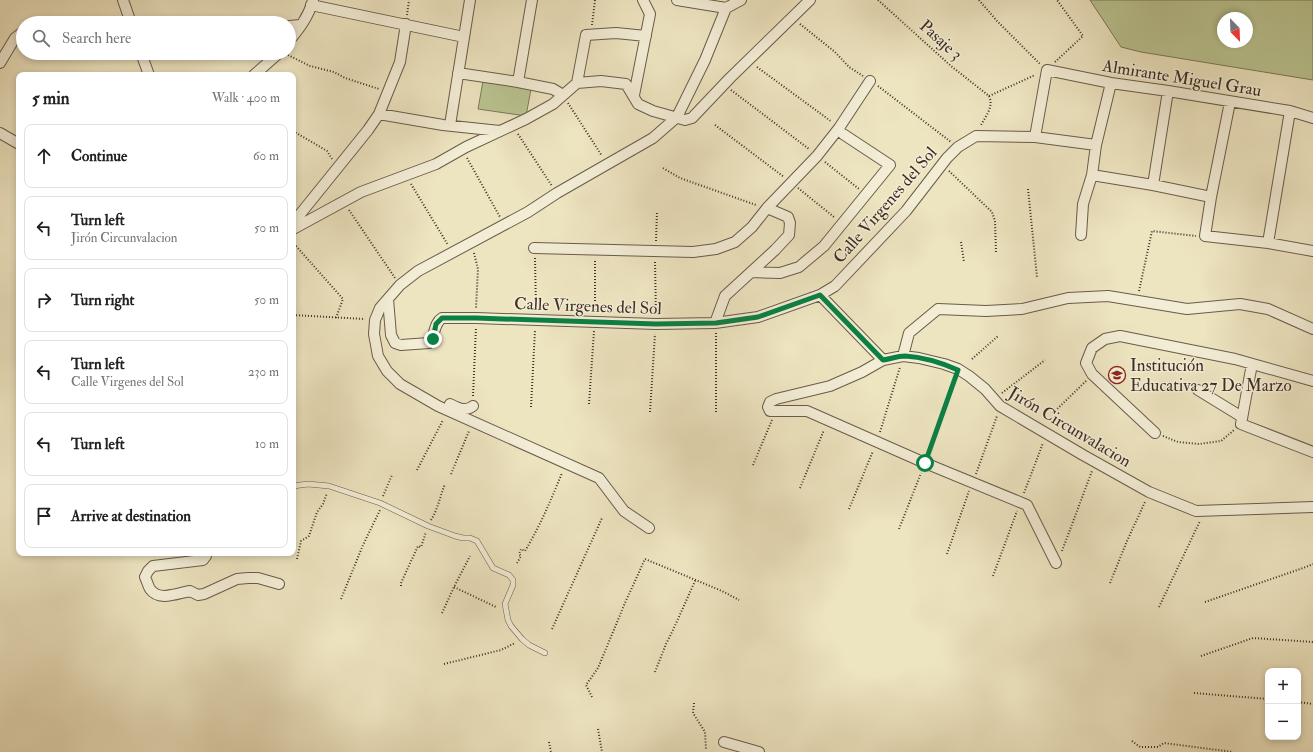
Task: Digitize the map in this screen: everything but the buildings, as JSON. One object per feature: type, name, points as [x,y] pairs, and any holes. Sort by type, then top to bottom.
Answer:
[{"type":"street","points":[[123,0],[129,16]]},
{"type":"street","points":[[450,125],[470,0]]},
{"type":"street","points":[[518,82],[532,0]]},
{"type":"street","points":[[634,95],[650,14],[643,0]]},
{"type":"street","points":[[677,0],[726,8],[741,0]]},
{"type":"street","points":[[296,227],[361,192],[436,164],[500,130],[526,119],[552,104],[577,83],[601,81],[626,84],[634,95],[638,104],[653,111],[685,120],[692,118],[748,60],[810,0]]},
{"type":"street","points":[[296,32],[312,3],[464,37]]},
{"type":"street","points":[[649,528],[624,511],[599,478],[448,411],[400,384],[387,371],[378,356],[374,334],[375,320],[380,308],[400,285],[418,271],[528,212],[557,193],[653,138],[677,117],[705,60],[726,8]]},
{"type":"street","points":[[296,219],[379,114],[400,62],[406,24]]},
{"type":"street","points":[[296,25],[301,25]]},
{"type":"street","points":[[577,83],[586,35],[616,33],[646,36]]},
{"type":"street","points":[[0,63],[16,37]]},
{"type":"street","points":[[144,60],[148,72]]},
{"type":"street","points":[[257,72],[271,60]]},
{"type":"street","points":[[1035,137],[1046,70]]},
{"type":"street","name":"Almirante Miguel Grau","points":[[1046,70],[1111,83],[1290,111],[1313,118]]},
{"type":"street","points":[[458,73],[518,82],[553,90],[563,95]]},
{"type":"street","points":[[534,248],[693,252],[716,249],[735,242],[752,227],[767,208],[841,131],[870,81]]},
{"type":"street","points":[[1081,235],[1083,204],[1092,175],[1096,145],[1111,83]]},
{"type":"street","points":[[1152,185],[1168,91]]},
{"type":"street","points":[[1230,102],[1211,197],[1206,236],[1268,243],[1313,251]]},
{"type":"street","points":[[1268,243],[1290,111]]},
{"type":"street","points":[[379,114],[450,125],[500,130]]},
{"type":"street","points":[[751,272],[780,273],[799,267],[824,246],[890,165],[841,131]]},
{"type":"street","points":[[0,132],[16,142]]},
{"type":"street","points":[[976,136],[1035,137],[1096,145]]},
{"type":"street","name":"Calle Virgenes del Sol","points":[[388,299],[391,335],[395,343],[401,345],[428,343],[433,339],[436,324],[442,318],[656,324],[716,323],[758,317],[820,295],[835,286],[906,211],[958,147],[976,136]]},
{"type":"street","points":[[1092,175],[1211,197]]},
{"type":"street","points":[[716,323],[725,296],[789,235],[790,223],[788,218],[767,208]]},
{"type":"street","points":[[820,295],[883,360]]},
{"type":"street","points":[[903,356],[909,333],[938,309],[986,311],[1022,308],[1068,298],[1108,296],[1187,309],[1240,304],[1268,310],[1313,328]]},
{"type":"street","points":[[1155,433],[1092,374],[1086,363],[1092,348],[1105,339],[1120,336],[1209,353],[1313,381]]},
{"type":"street","name":"Jirón Circunvalacion","points":[[776,411],[770,411],[768,407],[770,402],[776,399],[830,386],[862,372],[883,360],[903,356],[919,358],[944,364],[969,376],[985,389],[1000,406],[1149,492],[1196,511],[1313,507]]},
{"type":"street","points":[[1241,421],[1252,364]]},
{"type":"street","points":[[1198,390],[1241,421],[1313,452]]},
{"type":"street","points":[[438,406],[447,403],[460,409],[469,409],[473,406]]},
{"type":"street","points":[[776,411],[807,411],[925,463],[1020,502],[1027,506],[1058,559]]},
{"type":"street","points":[[206,556],[203,560],[153,566],[145,577],[150,590],[163,597],[190,590],[198,595],[204,594],[237,579],[258,578],[279,584]]},
{"type":"street","points":[[724,742],[760,752]]},
{"type":"lane","points":[[296,486],[308,484],[329,486],[381,504],[428,526],[454,536],[470,538],[477,541],[494,568],[508,575],[513,580],[514,585],[505,604],[512,626],[522,639],[537,649],[545,652]]},
{"type":"path","points":[[406,24],[409,0]]},
{"type":"path","points":[[586,35],[592,28],[595,0]]},
{"type":"path","name":"Pasaje 3","points":[[878,0],[951,66],[989,96]]},
{"type":"path","points":[[979,0],[997,21],[1046,70]]},
{"type":"path","points":[[976,136],[990,107],[991,100],[989,96],[1046,70],[1083,36],[1057,0]]},
{"type":"path","points":[[296,59],[310,66],[334,72],[345,78],[388,92]]},
{"type":"path","points":[[748,60],[841,131]]},
{"type":"path","points":[[724,85],[866,194]]},
{"type":"path","points":[[563,95],[608,164]]},
{"type":"path","points":[[513,125],[557,193]]},
{"type":"path","points":[[715,125],[792,182],[842,224]]},
{"type":"path","points":[[296,133],[327,151],[337,169]]},
{"type":"path","points":[[462,150],[505,225]]},
{"type":"path","points":[[942,165],[992,212],[995,221],[996,253]]},
{"type":"path","points":[[663,168],[680,178],[767,208]]},
{"type":"path","points":[[410,183],[453,252]]},
{"type":"path","points":[[1028,189],[1037,277]]},
{"type":"path","points":[[346,206],[400,285]]},
{"type":"path","points":[[650,412],[656,324],[657,211]]},
{"type":"path","points":[[1138,295],[1152,231],[1206,236]]},
{"type":"path","points":[[961,242],[964,262]]},
{"type":"path","points":[[296,246],[342,299],[336,318]]},
{"type":"path","points":[[296,315],[375,320]]},
{"type":"path","points":[[716,323],[716,414]]},
{"type":"path","points":[[972,359],[998,336]]},
{"type":"path","points":[[1002,393],[1045,360]]},
{"type":"path","points":[[899,529],[925,463],[958,370]]},
{"type":"path","points":[[1053,413],[1092,374]]},
{"type":"path","points":[[417,470],[448,411]]},
{"type":"path","points":[[753,465],[776,411]]},
{"type":"path","points":[[800,488],[828,420]]},
{"type":"path","points":[[1155,433],[1178,442],[1199,444],[1214,442],[1221,441],[1241,421]]},
{"type":"path","points":[[451,474],[473,422]]},
{"type":"path","points":[[1058,559],[1096,462]]},
{"type":"path","points":[[517,564],[521,556],[519,554],[521,549],[525,551],[549,506],[567,463]]},
{"type":"path","points":[[341,599],[392,475]]},
{"type":"path","points":[[431,521],[436,512],[445,484]]},
{"type":"path","points":[[297,559],[301,541],[309,536],[317,512],[323,504],[329,486]]},
{"type":"path","points":[[1110,584],[1149,492]]},
{"type":"path","points":[[1159,607],[1205,511]]},
{"type":"path","points":[[552,629],[602,518]]},
{"type":"path","points":[[401,586],[418,546],[421,547],[428,526]]},
{"type":"path","points":[[442,613],[470,556]]},
{"type":"path","points":[[592,697],[586,685],[598,668],[645,559],[696,579],[739,600]]},
{"type":"path","points":[[1205,602],[1313,564]]},
{"type":"path","points":[[655,672],[666,644],[696,579]]},
{"type":"path","points":[[454,587],[496,607]]},
{"type":"path","points":[[1201,656],[1253,638],[1313,642]]},
{"type":"path","points":[[444,664],[501,650],[522,639]]},
{"type":"path","points":[[1194,693],[1265,699]]},
{"type":"path","points":[[1301,702],[1313,704]]},
{"type":"path","points":[[694,703],[693,713],[705,732],[706,749]]},
{"type":"path","points":[[598,729],[602,752]]},
{"type":"path","points":[[1132,741],[1140,747],[1158,746],[1164,743],[1233,752]]},
{"type":"path","points":[[549,742],[551,752]]},
{"type":"green space","points":[[1090,0],[1313,0],[1313,80],[1141,52],[1121,47]]},
{"type":"green space","points":[[483,81],[531,89],[526,116],[478,109]]},
{"type":"place","name":"Institución Educativa 27 De Marzo","points":[[1117,375]]},
{"type":"route","points":[[433,339],[436,324],[442,318],[656,324],[716,323],[758,317],[820,295],[883,360],[903,356],[919,358],[944,364],[958,370],[925,463]]}]
